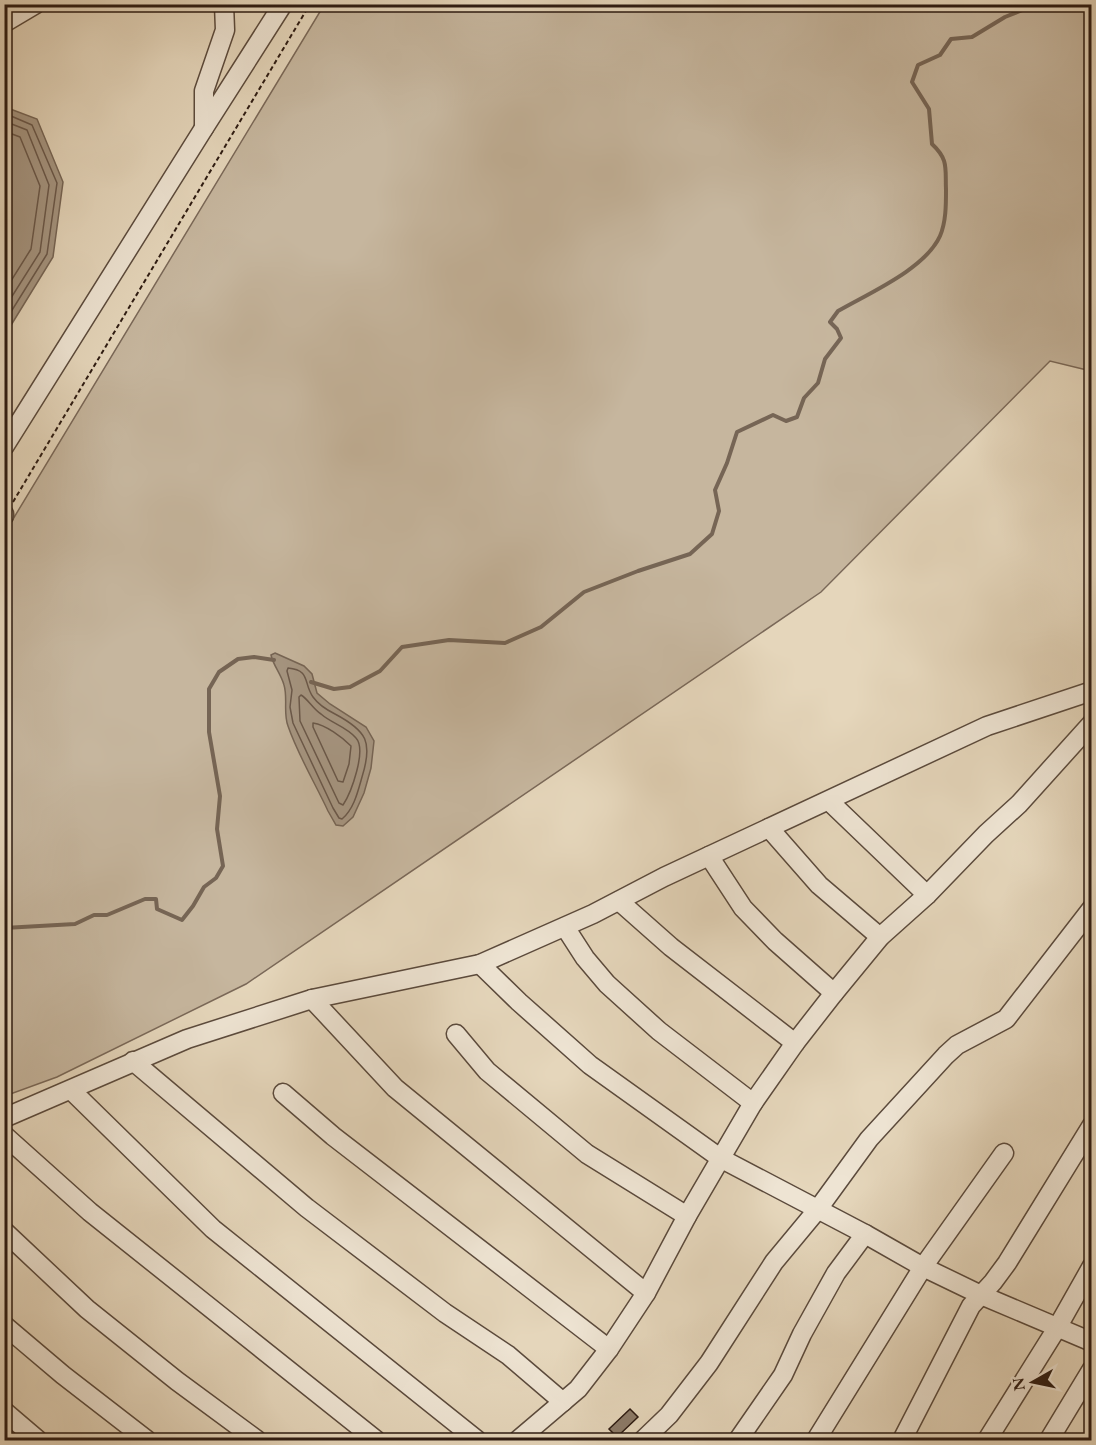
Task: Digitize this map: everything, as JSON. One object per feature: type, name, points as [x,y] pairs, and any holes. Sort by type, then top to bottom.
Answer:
[{"type":"street","points":[[4,23],[36,4]]},
{"type":"street","points":[[204,128],[204,91],[225,30],[224,4]]},
{"type":"street","points":[[4,447],[283,4]]},
{"type":"street","points":[[4,1118],[186,1039],[312,999],[480,964],[565,927],[709,856],[987,726],[1092,692]]},
{"type":"street","points":[[518,1440],[578,1389],[609,1349],[646,1293],[687,1216],[753,1102],[834,993],[880,937],[1019,804],[1092,723]]},
{"type":"street","points":[[829,801],[927,894]]},
{"type":"street","points":[[769,828],[819,885],[880,937]]},
{"type":"street","points":[[709,856],[743,908],[775,941],[834,993]]},
{"type":"street","points":[[619,901],[671,947],[795,1043]]},
{"type":"street","points":[[643,1440],[669,1414],[709,1363],[774,1262],[818,1209],[870,1139],[945,1055],[1006,1019],[1092,908]]},
{"type":"street","points":[[565,927],[585,958],[607,984],[659,1031],[753,1102]]},
{"type":"street","points":[[480,964],[590,1065],[720,1158],[865,1233],[923,1267],[981,1295],[1092,1342]]},
{"type":"street","points":[[312,999],[395,1088],[646,1293]]},
{"type":"street","points":[[456,1034],[487,1071],[587,1154],[687,1216]]},
{"type":"street","points":[[133,1061],[307,1208],[445,1313],[508,1355],[563,1402]]},
{"type":"street","points":[[71,1090],[213,1229],[477,1440]]},
{"type":"street","points":[[283,1093],[333,1136],[609,1349]]},
{"type":"street","points":[[902,1440],[971,1306],[1007,1263],[1092,1125]]},
{"type":"street","points":[[4,1135],[90,1212],[376,1440]]},
{"type":"street","points":[[816,1440],[923,1267],[1004,1153]]},
{"type":"street","points":[[4,1231],[87,1309],[177,1381],[257,1440]]},
{"type":"street","points":[[738,1440],[783,1375],[802,1334],[836,1273],[865,1233]]},
{"type":"street","points":[[987,1440],[1057,1328],[1092,1266]]},
{"type":"street","points":[[4,1325],[63,1375],[147,1440]]},
{"type":"street","points":[[1048,1440],[1092,1369]]},
{"type":"street","points":[[4,1411],[38,1440]]},
{"type":"path","points":[[5,515],[310,4]]},
{"type":"shaded area","points":[[324,5],[1091,5],[1091,371],[1050,361],[821,592],[246,984],[57,1077],[5,1096],[4,534]]},
{"type":"water","points":[[5,107],[37,119],[63,182],[53,257],[5,335]]},
{"type":"water","points":[[275,653],[304,666],[312,674],[317,693],[366,727],[374,741],[371,768],[364,793],[353,817],[343,826],[336,825],[292,737],[287,721],[284,685],[271,655]]},
{"type":"building","points":[[630,1409],[638,1417],[617,1437],[609,1429]]},
{"type":"waterway","points":[[311,682],[334,689],[350,687],[380,671],[402,647],[449,640],[505,643],[541,627],[584,592],[690,554],[712,534],[719,511],[715,490],[737,432],[773,415],[786,421],[797,417],[804,398],[818,383],[825,359],[841,338],[837,329],[830,322],[838,311],[909,269],[933,248],[940,236],[946,207],[945,165],[941,155],[932,144],[929,109],[912,82],[918,65],[940,55],[951,39],[972,37],[1005,17],[1037,4]]},
{"type":"waterway","points":[[4,928],[75,924],[94,915],[107,915],[145,899],[156,899],[157,909],[182,920],[204,887],[216,878],[223,866],[217,829],[220,796],[209,732],[209,689],[219,672],[238,659],[254,657],[274,660]]}]
